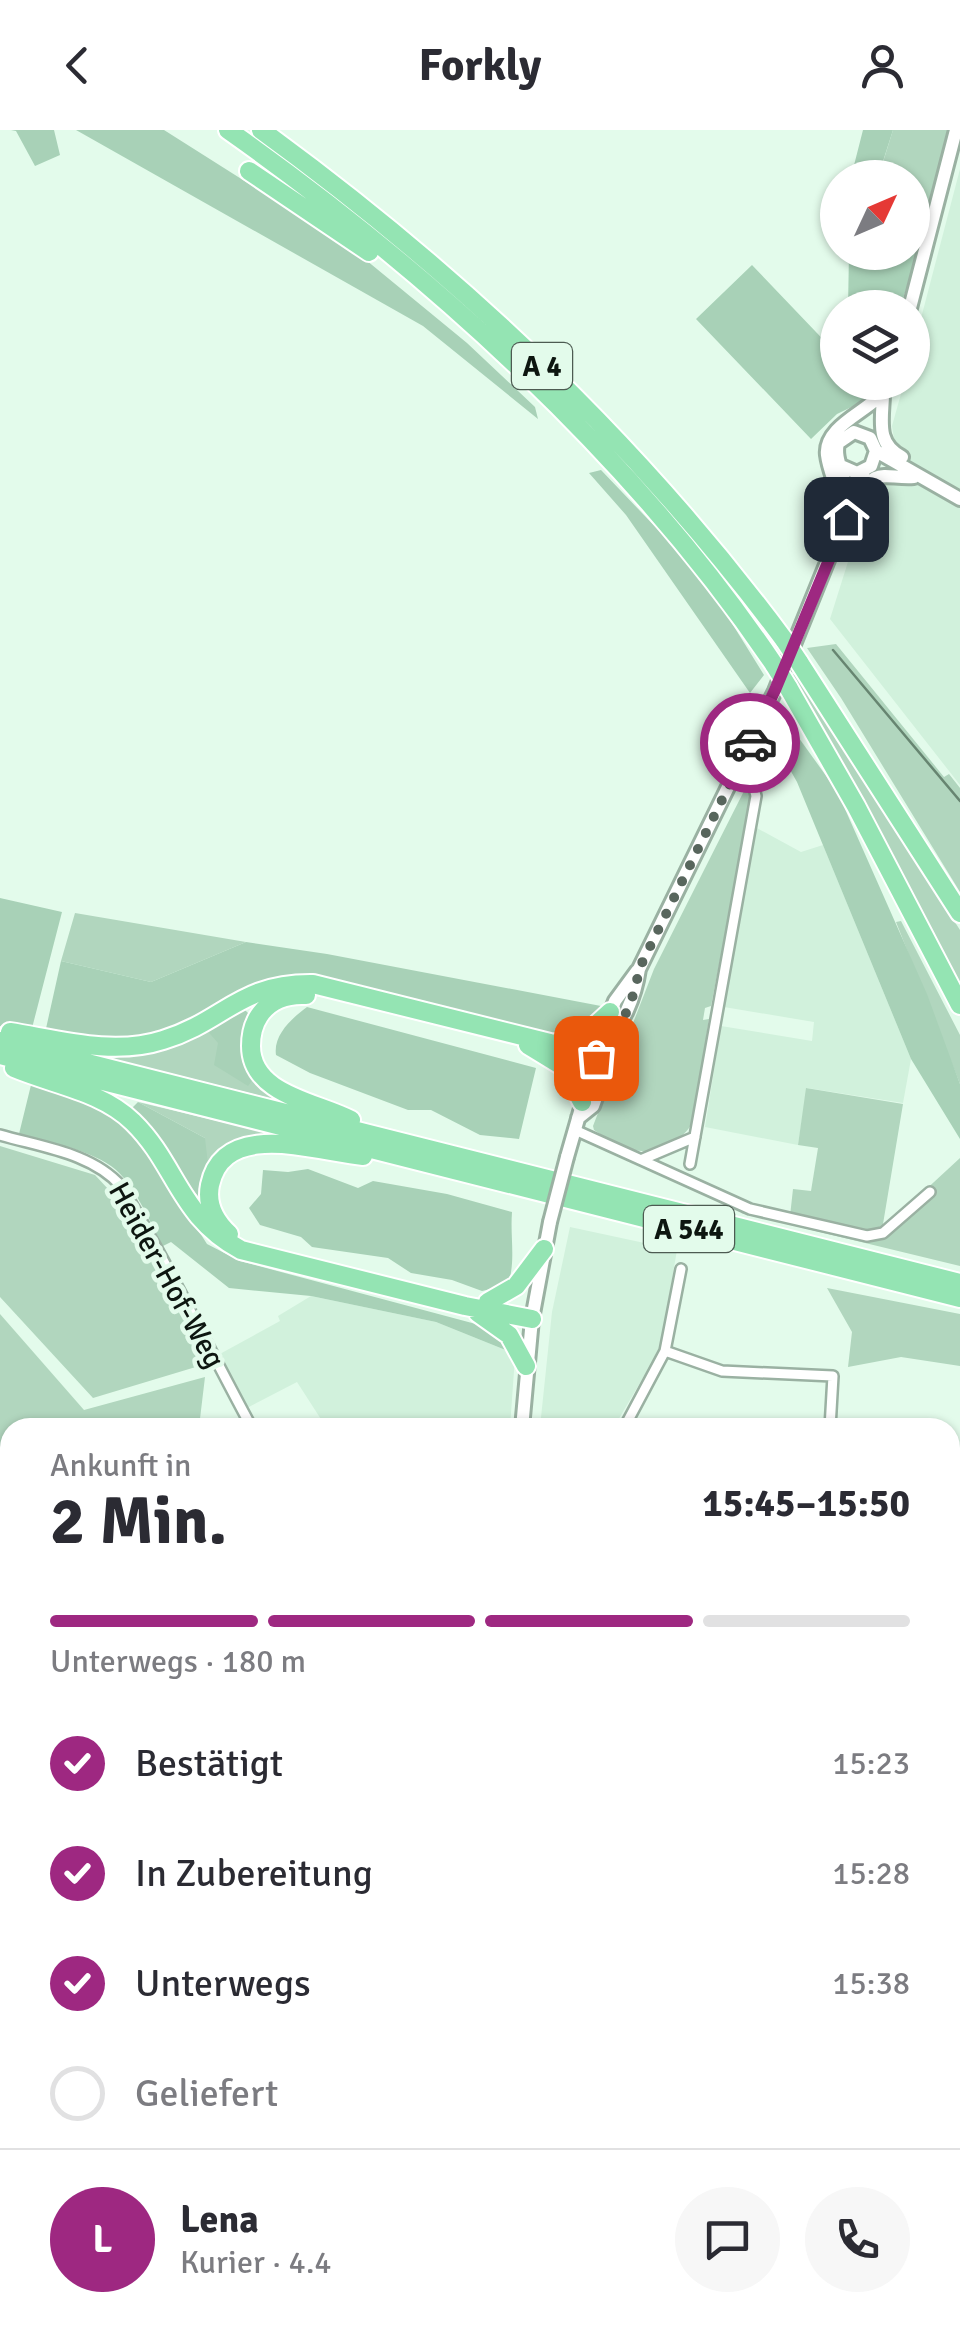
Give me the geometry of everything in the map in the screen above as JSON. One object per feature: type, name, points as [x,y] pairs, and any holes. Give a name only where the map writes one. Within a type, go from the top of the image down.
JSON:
[{"type":"highway","name":"A 4","points":[[228,130],[337,212],[466,322],[632,484],[728,600],[775,666],[856,806],[960,1005]]},
{"type":"highway","name":"A 4","points":[[262,130],[421,255],[546,370],[710,543],[785,641],[960,914]]},
{"type":"highway","points":[[249,171],[466,322]]},
{"type":"highway","points":[[0,1030],[82,1044],[144,1045],[182,1033],[254,991],[299,984],[326,986],[596,1058]]},
{"type":"highway","points":[[384,1137],[345,1116],[288,1094],[260,1073],[251,1043],[262,1011],[280,998],[314,995],[596,1058]]},
{"type":"highway","points":[[550,1043],[583,1037],[615,1018]]},
{"type":"highway","name":"A 544","points":[[0,1040],[960,1283]]},
{"type":"highway","points":[[528,1045],[564,1067],[578,1117]]},
{"type":"highway","points":[[0,1058],[88,1094],[126,1116],[150,1142],[202,1222],[241,1250],[465,1306],[533,1313]]},
{"type":"highway","name":"A 544","points":[[0,1058],[960,1298]]},
{"type":"highway","points":[[418,1160],[256,1144],[240,1148],[223,1161],[210,1182],[209,1203],[230,1236],[263,1251],[372,1272],[533,1313]]},
{"type":"highway","points":[[488,1302],[516,1286],[544,1250]]},
{"type":"highway","points":[[465,1306],[509,1335],[526,1366]]},
{"type":"main road","points":[[915,290],[956,130]]},
{"type":"main road","points":[[845,512],[827,457],[828,443],[836,430],[872,400]]},
{"type":"main road","points":[[523,1418],[526,1366],[544,1250],[596,1058],[626,982],[639,969],[775,690],[845,512],[868,469],[869,440],[880,400]]},
{"type":"main road","points":[[881,400],[884,440],[920,476]]},
{"type":"main road","points":[[845,512],[847,486],[836,454],[838,443],[846,434],[869,440],[960,499]]},
{"type":"main road","points":[[842,466],[851,472],[887,467],[920,476]]},
{"type":"main road","points":[[845,512],[875,477],[920,476]]},
{"type":"main road","points":[[578,1117],[593,1106],[618,1041],[615,1018]]},
{"type":"street","points":[[690,1164],[756,796],[752,780],[737,768]]},
{"type":"street","points":[[578,1117],[643,1159],[750,1209],[867,1236],[884,1233],[930,1192]]},
{"type":"street","name":"Heider-Hof-Weg","points":[[0,1135],[83,1159],[108,1172],[121,1186],[190,1305],[247,1418]]},
{"type":"street","points":[[643,1159],[695,1137]]},
{"type":"street","points":[[629,1418],[666,1351],[681,1269]]},
{"type":"street","points":[[666,1351],[722,1371],[833,1376],[831,1418]]},
{"type":"shaded area","points":[[11,130],[54,130],[60,155],[35,166],[16,131]]},
{"type":"shaded area","points":[[76,130],[164,130],[355,251],[467,343],[535,407],[538,419],[423,326]]},
{"type":"shaded area","points":[[863,130],[893,130],[883,160],[855,160]]},
{"type":"shaded area","points":[[893,130],[950,130],[930,209],[930,160],[884,160]]},
{"type":"shaded area","points":[[960,169],[960,785],[830,619],[869,495],[890,480],[903,450],[894,439],[892,426],[899,400],[930,400],[928,290]]},
{"type":"shaded area","points":[[752,265],[820,336],[820,400],[864,401],[837,414],[811,439],[696,319]]},
{"type":"shaded area","points":[[849,270],[913,270],[906,290],[848,290]]},
{"type":"shaded area","points":[[601,470],[663,535],[720,604],[764,675],[750,693],[626,515],[589,473]]},
{"type":"shaded area","points":[[836,644],[944,777],[949,774],[960,788],[960,892],[807,648]]},
{"type":"shaded area","points":[[794,673],[960,930],[960,989],[841,762],[792,678]]},
{"type":"shaded area","points":[[791,727],[837,791],[927,994],[960,1084],[960,1139],[911,1059],[797,782],[780,752]]},
{"type":"shaded area","points":[[745,789],[752,797],[711,1006],[705,1008],[703,1020],[709,1019],[693,1121],[681,1137],[660,1149],[631,1149],[603,1136],[593,1126],[654,969]]},
{"type":"shaded area","points":[[755,827],[801,852],[823,845],[911,1059],[903,1103],[807,1088],[798,1145],[705,1127],[721,1026],[812,1041],[814,1022],[724,1007]]},
{"type":"shaded area","points":[[0,898],[62,912],[31,1032],[0,1026]]},
{"type":"shaded area","points":[[75,913],[246,942],[151,982],[61,961]]},
{"type":"shaded area","points":[[901,921],[960,1035],[960,1084],[896,922]]},
{"type":"shaded area","points":[[246,942],[601,1006],[595,1022],[572,1037],[528,1036],[310,981],[266,980],[171,1032],[133,1042],[45,1033],[61,961],[151,982]]},
{"type":"shaded area","points":[[241,1006],[250,1015],[241,1047],[254,1078],[248,1086],[214,1065],[218,1043],[204,1027]]},
{"type":"shaded area","points":[[307,1007],[536,1068],[519,1139],[480,1135],[431,1110],[408,1110],[310,1073],[276,1055],[281,1034]]},
{"type":"shaded area","points":[[204,1027],[254,1078],[297,1105],[113,1059]]},
{"type":"shaded area","points":[[31,1085],[77,1094],[115,1114],[142,1142],[207,1244],[240,1261],[487,1327],[505,1340],[508,1351],[436,1322],[311,1296],[229,1288],[171,1242],[163,1246],[134,1192],[111,1166],[78,1150],[19,1134]]},
{"type":"shaded area","points":[[806,1088],[903,1104],[882,1230],[960,1158],[960,1266],[741,1213],[750,1207],[790,1216],[793,1189],[811,1191],[818,1148],[798,1145]]},
{"type":"shaded area","points":[[138,1102],[280,1136],[253,1140],[205,1181],[205,1138]]},
{"type":"shaded area","points":[[138,1102],[205,1138],[208,1164],[202,1201],[129,1111]]},
{"type":"shaded area","points":[[0,1146],[95,1175],[148,1240],[185,1307],[209,1363],[93,1398],[0,1297]]},
{"type":"shaded area","points":[[308,1169],[358,1188],[373,1181],[447,1194],[512,1212],[508,1285],[482,1291],[452,1280],[411,1273],[388,1258],[312,1247],[301,1237],[260,1225],[249,1208],[261,1194],[263,1170]]},
{"type":"shaded area","points":[[570,1227],[677,1250],[660,1349],[619,1418],[541,1418],[552,1312]]},
{"type":"shaded area","points":[[827,1288],[960,1314],[960,1366],[901,1357],[848,1367],[852,1332]]},
{"type":"shaded area","points":[[311,1296],[436,1322],[508,1351],[515,1357],[511,1418],[320,1418],[297,1382],[247,1408],[218,1355],[280,1321],[278,1316]]},
{"type":"shaded area","points":[[0,1314],[84,1410],[205,1377],[200,1418],[0,1418]]},
{"type":"waterway","points":[[833,650],[960,801]]},
{"type":"way so far","points":[[596,1058],[620,1024],[636,987],[639,969],[750,743]]},
{"type":"route","points":[[750,743],[846,519]]}]
